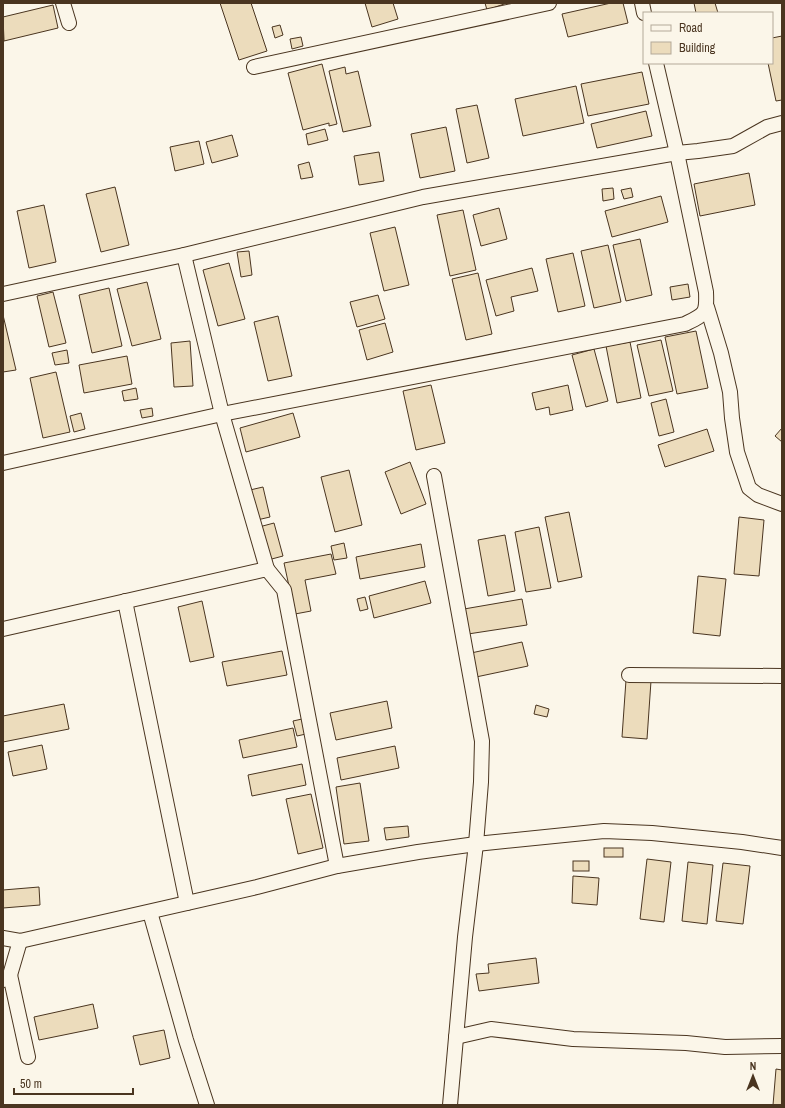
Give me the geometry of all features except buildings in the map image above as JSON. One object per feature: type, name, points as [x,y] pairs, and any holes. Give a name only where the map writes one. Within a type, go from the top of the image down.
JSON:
[{"type":"street","points":[[63,3],[69,23]]},
{"type":"street","points":[[254,67],[549,3]]},
{"type":"street","points":[[656,64],[677,153],[706,292],[707,307],[722,352],[730,392],[737,452],[749,488],[758,495],[782,504]]},
{"type":"street","points":[[3,294],[184,255],[423,197],[677,153],[733,146],[767,127],[782,123]]},
{"type":"street","points":[[184,255],[222,414],[268,569],[284,590],[337,866]]},
{"type":"street","points":[[3,462],[222,414],[685,324],[700,316],[707,307]]},
{"type":"street","points":[[434,476],[482,741],[481,782],[476,844],[465,937],[450,1105]]},
{"type":"street","points":[[3,629],[268,569]]},
{"type":"street","points":[[125,601],[187,903]]},
{"type":"street","points":[[629,675],[782,676]]},
{"type":"street","points":[[3,938],[20,941],[257,887],[337,866],[476,844],[604,831],[652,833],[742,842],[782,848]]},
{"type":"street","points":[[150,912],[186,1040],[208,1105]]},
{"type":"street","points":[[20,941],[6,977],[28,1057]]},
{"type":"street","points":[[456,1038],[491,1029],[573,1038],[686,1043],[725,1048],[782,1046]]}]
